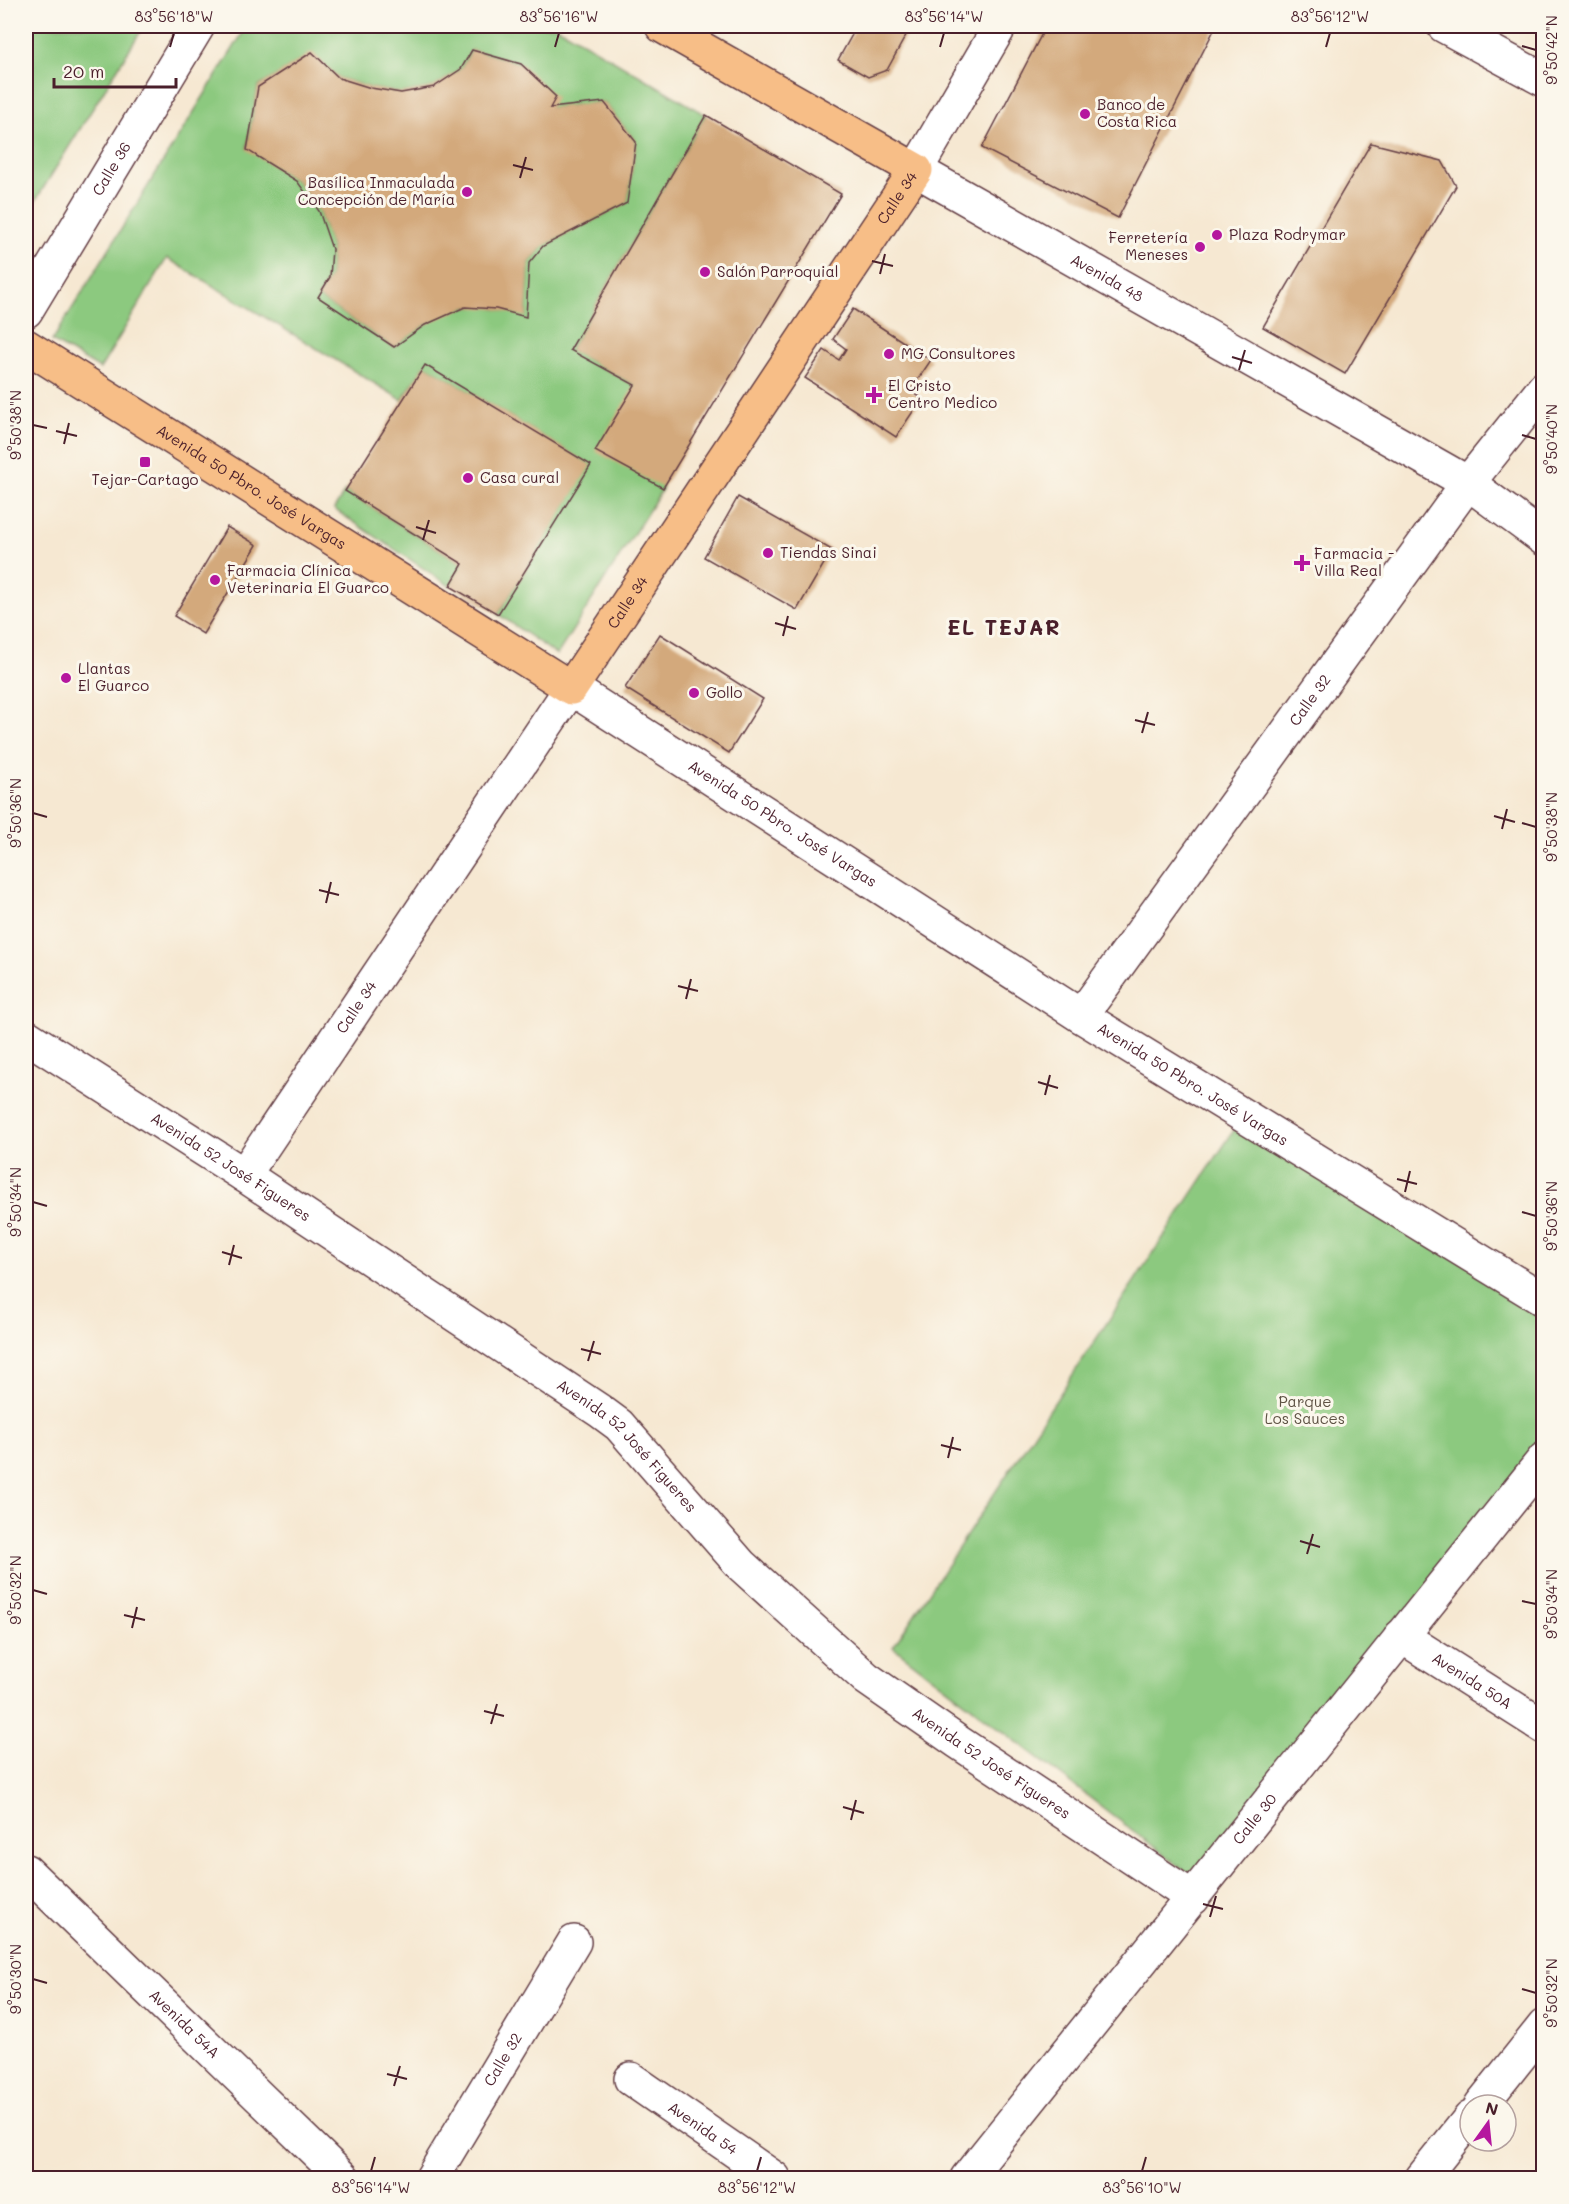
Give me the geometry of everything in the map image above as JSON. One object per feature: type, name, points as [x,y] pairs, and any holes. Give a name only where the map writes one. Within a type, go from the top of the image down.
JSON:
[{"type":"main road","name":"Avenida 48","points":[[662,26],[916,170]]},
{"type":"main road","name":"Calle 34","points":[[571,687],[916,170]]},
{"type":"main road","name":"Avenida 50 Pbro. José Vargas","points":[[26,346],[571,687]]},
{"type":"street","name":"Calle 36","points":[[26,311],[198,26]]},
{"type":"street","name":"Calle 34","points":[[916,170],[1000,26]]},
{"type":"street","points":[[1444,26],[1544,80]]},
{"type":"street","name":"Avenida 48","points":[[916,170],[1468,483],[1544,539]]},
{"type":"street","name":"Calle 32","points":[[1081,1016],[1468,483],[1544,388]]},
{"type":"street","name":"Calle 34","points":[[244,1175],[571,687]]},
{"type":"street","name":"Avenida 50 Pbro. José Vargas","points":[[571,687],[1081,1016],[1544,1300]]},
{"type":"street","name":"Avenida 52 José Figueres","points":[[26,1036],[244,1175],[619,1425],[741,1565],[866,1678],[1193,1898]]},
{"type":"street","name":"Calle 30","points":[[967,2178],[1544,1459]]},
{"type":"street","name":"Avenida 50A","points":[[1401,1636],[1544,1728]]},
{"type":"street","name":"Avenida 54A","points":[[26,1871],[343,2178]]},
{"type":"street","name":"Calle 32","points":[[432,2178],[574,1942]]},
{"type":"street","points":[[1490,2093],[1544,2026]]},
{"type":"street","name":"Avenida 54","points":[[631,2079],[774,2178]]},
{"type":"street","points":[[1422,2178],[1458,2133]]},
{"type":"green space","points":[[26,26],[144,26],[26,216]]},
{"type":"green space","points":[[247,26],[556,26],[706,115],[570,350],[635,385],[663,488],[557,655],[498,614],[590,465],[425,365],[402,400],[167,258],[100,369],[52,341]],"holes":[[[472,50],[521,64],[550,108],[604,102],[636,142],[627,203],[543,246],[529,263],[526,316],[480,307],[455,310],[428,323],[394,347],[318,297],[330,277],[332,249],[319,211],[297,181],[247,149],[258,87],[312,53],[339,78],[371,88],[401,93],[434,87],[461,69]]]},
{"type":"green space","points":[[345,491],[463,564],[450,586],[334,509]]},
{"type":"green space","name":"Parque Los Sauces","points":[[1244,1115],[1543,1300],[1543,1457],[1196,1879],[893,1647]]},
{"type":"building","points":[[857,26],[911,26],[887,70],[868,77],[838,60]]},
{"type":"building","name":"Banco de Costa Rica","points":[[1046,26],[1216,26],[1118,218],[982,148]]},
{"type":"building","name":"Basílica Inmaculada Concepción de María","points":[[472,50],[521,64],[556,97],[550,108],[604,102],[636,142],[627,203],[543,246],[529,263],[526,317],[496,309],[465,307],[425,325],[394,347],[318,297],[330,277],[332,249],[319,211],[297,181],[247,150],[258,87],[312,52],[339,78],[371,88],[401,93],[434,87],[461,69]]},
{"type":"building","name":"Salón Parroquial","points":[[706,115],[841,194],[663,488],[595,451],[635,385],[570,350]]},
{"type":"building","points":[[1371,143],[1442,161],[1456,186],[1345,374],[1263,327]]},
{"type":"building","points":[[853,309],[931,360],[910,391],[922,398],[896,437],[805,378],[824,350],[839,360],[846,349],[833,339]]},
{"type":"building","name":"Casa cural","points":[[425,365],[591,465],[498,614],[450,586],[463,564],[345,491]]},
{"type":"building","name":"Tiendas Sinai","points":[[738,497],[832,550],[797,610],[704,557]]},
{"type":"building","name":"Farmacia Clínica Veterinaria El Guarco","points":[[227,527],[257,545],[203,634],[174,616]]},
{"type":"building","name":"Gollo","points":[[660,634],[763,699],[729,753],[625,688]]},
{"type":"place","name":"Banco de Costa Rica","points":[[1085,114]]},
{"type":"place","name":"Basílica Inmaculada Concepción de María","points":[[467,192]]},
{"type":"place","name":"Plaza Rodrymar","points":[[1217,235]]},
{"type":"place","name":"Ferretería Meneses","points":[[1200,247]]},
{"type":"place","name":"Salón Parroquial","points":[[705,272]]},
{"type":"place","name":"MG Consultores","points":[[889,354]]},
{"type":"place","name":"El Cristo Centro Medico","points":[[874,395]]},
{"type":"place","name":"Tejar-Cartago","points":[[145,462]]},
{"type":"place","name":"Casa cural","points":[[468,478]]},
{"type":"place","name":"Tiendas Sinai","points":[[768,553]]},
{"type":"place","name":"Farmacia - Villa Real","points":[[1302,563]]},
{"type":"place","name":"Farmacia Clínica Veterinaria El Guarco","points":[[215,580]]},
{"type":"place","name":"Llantas El Guarco","points":[[66,678]]},
{"type":"place","name":"Gollo","points":[[694,693]]},
{"type":"district","name":"EL TEJAR","points":[[1004,628]]}]
